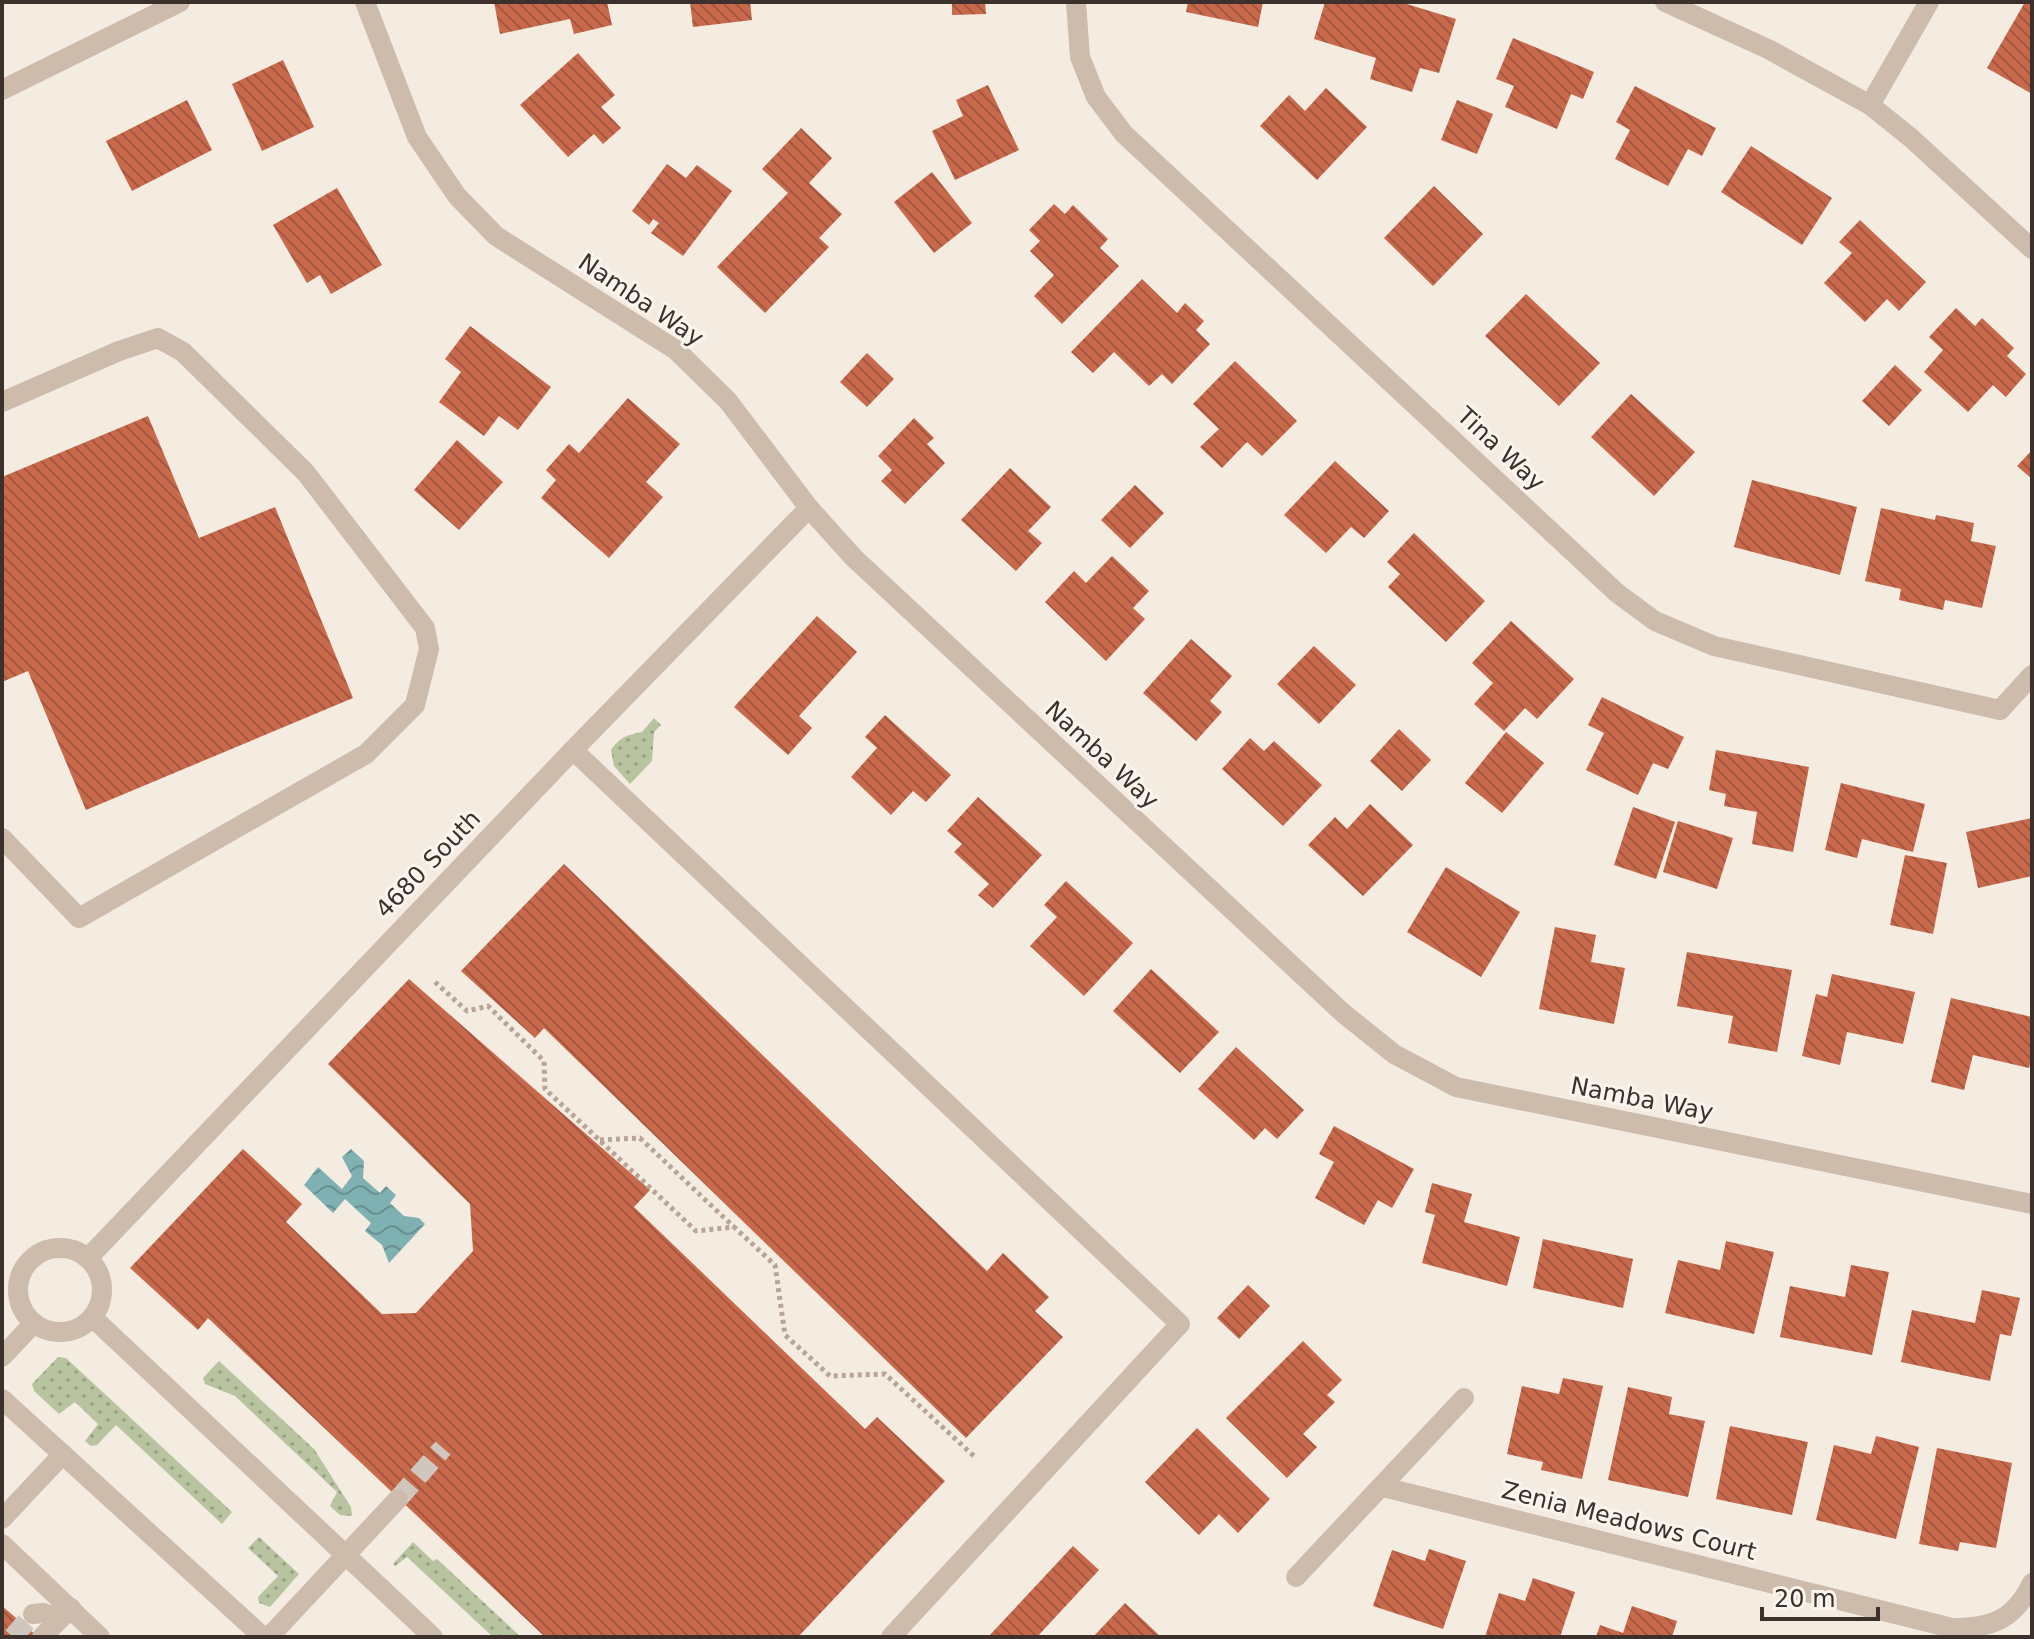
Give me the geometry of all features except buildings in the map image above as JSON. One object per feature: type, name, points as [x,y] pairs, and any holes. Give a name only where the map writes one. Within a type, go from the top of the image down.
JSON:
[{"type":"street","points":[[2,90],[180,2]]},
{"type":"street","name":"Namba Way","points":[[365,2],[417,137],[457,196],[496,236],[676,350],[728,401],[809,508],[854,558],[1130,818],[1343,1013],[1394,1054],[1456,1087],[2032,1204]]},
{"type":"street","name":"Tina Way","points":[[1076,2],[1080,57],[1096,97],[1124,134],[1617,593],[1655,621],[1714,646],[2000,710],[2032,675]]},
{"type":"street","points":[[1665,2],[1768,49],[1870,105],[1911,138],[2032,249]]},
{"type":"street","points":[[1870,105],[1929,2]]},
{"type":"street","points":[[2,402],[119,351],[158,338],[183,352],[306,473],[425,628],[429,649],[415,705],[366,754],[79,918],[2,838]]},
{"type":"street","name":"4680 South","points":[[88,1258],[573,750],[809,508]]},
{"type":"street","points":[[573,750],[1180,1324],[891,1637]]},
{"type":"street","points":[[61,1248],[88,1258],[96,1269],[102,1293],[92,1317],[83,1326],[71,1331],[57,1332],[34,1323],[23,1310],[19,1296],[19,1282],[24,1268],[34,1257],[47,1250],[61,1248]]},
{"type":"street","points":[[92,1317],[433,1637]]},
{"type":"street","points":[[2,1357],[34,1323]]},
{"type":"street","points":[[1296,1577],[1464,1398]]},
{"type":"street","points":[[2,1399],[263,1637]]},
{"type":"street","points":[[2,1519],[63,1454]]},
{"type":"street","name":"Zenia Meadows Court","points":[[1383,1487],[1952,1628],[1976,1628],[1997,1622],[2021,1605],[2032,1583]]},
{"type":"street","points":[[269,1637],[398,1499]]},
{"type":"street","points":[[2,1544],[65,1613],[100,1637]]},
{"type":"street","points":[[33,1614],[65,1613]]},
{"type":"street","points":[[42,1637],[65,1613]]},
{"type":"path","points":[[435,982],[467,1011],[488,1006],[544,1061],[545,1089],[696,1231],[734,1227]]},
{"type":"path","points":[[600,1140],[640,1138],[775,1265],[785,1335],[830,1376],[885,1374],[976,1458]]},
{"type":"green space","points":[[654,718],[661,725],[654,732],[652,761],[630,784],[614,766],[611,750],[624,737],[642,732]]},
{"type":"green space","points":[[58,1357],[66,1358],[232,1512],[222,1524],[116,1425],[97,1445],[91,1446],[85,1441],[98,1424],[75,1402],[59,1414],[34,1391],[32,1384]]},
{"type":"green space","points":[[219,1361],[314,1449],[351,1507],[352,1516],[340,1515],[330,1506],[337,1492],[235,1396],[205,1384],[203,1378]]},
{"type":"green space","points":[[259,1537],[299,1574],[270,1607],[259,1603],[258,1597],[278,1576],[248,1548]]},
{"type":"green space","points":[[413,1542],[433,1561],[437,1559],[521,1637],[493,1637],[407,1557],[395,1566],[393,1564]]},
{"type":"water","points":[[351,1149],[364,1161],[363,1178],[380,1193],[386,1186],[396,1195],[390,1203],[404,1216],[419,1218],[425,1224],[389,1263],[382,1245],[365,1231],[371,1223],[345,1199],[333,1213],[304,1185],[318,1167],[342,1189],[352,1176],[342,1157]]},
{"type":"tunnel","points":[[398,1499],[443,1448]]},
{"type":"tunnel","points":[[13,1637],[33,1614]]}]
